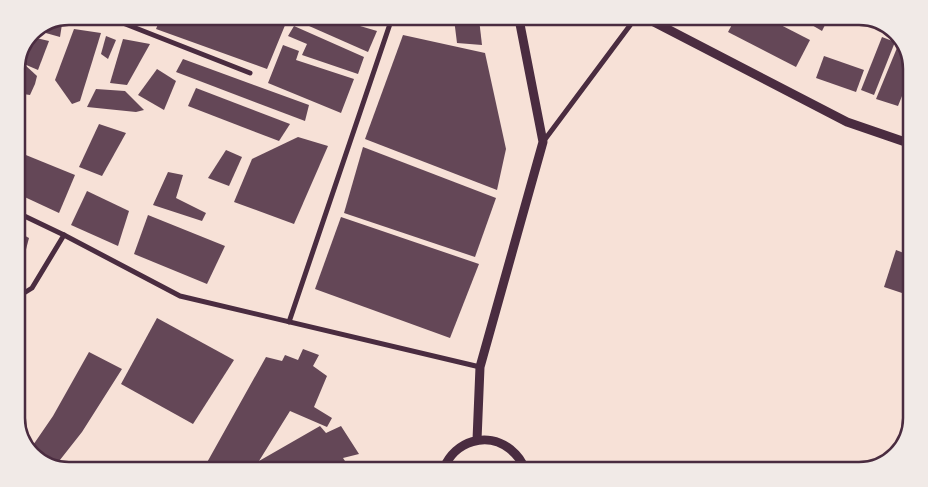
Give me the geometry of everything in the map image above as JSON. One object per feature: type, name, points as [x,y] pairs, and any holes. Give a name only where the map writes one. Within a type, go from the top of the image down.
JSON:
[{"type":"street","points":[[128,25],[250,73]]},
{"type":"street","points":[[289,322],[390,25]]},
{"type":"street","points":[[520,25],[543,142]]},
{"type":"street","points":[[477,440],[480,367],[543,142],[630,25]]},
{"type":"street","points":[[660,25],[847,122],[903,142]]},
{"type":"street","points":[[25,216],[180,296],[480,367]]},
{"type":"street","points":[[25,292],[32,288],[64,235]]},
{"type":"street","points":[[447,462],[452,454],[464,445],[477,440],[491,440],[504,445],[521,462]]},
{"type":"building","points":[[158,25],[285,25],[267,69],[156,29]]},
{"type":"building","points":[[307,25],[357,25],[377,31],[368,52]]},
{"type":"building","points":[[455,25],[480,25],[482,45],[457,43]]},
{"type":"building","points":[[732,25],[781,25],[810,40],[796,67],[728,32]]},
{"type":"building","points":[[812,25],[825,25],[822,31]]},
{"type":"building","points":[[62,26],[60,37],[45,33]]},
{"type":"building","points":[[294,26],[364,57],[358,74],[302,55],[307,44],[288,36]]},
{"type":"building","points":[[74,29],[101,33],[80,101],[72,104],[55,80]]},
{"type":"building","points":[[403,35],[485,53],[506,149],[497,190],[365,139]]},
{"type":"building","points":[[106,36],[116,40],[108,59],[101,54]]},
{"type":"building","points":[[882,37],[893,41],[895,43],[874,95],[861,90]]},
{"type":"building","points":[[38,38],[49,41],[38,70],[25,64],[26,57]]},
{"type":"building","points":[[123,39],[150,44],[127,85],[110,83]]},
{"type":"building","points":[[283,45],[299,51],[296,60],[354,79],[341,113],[268,83]]},
{"type":"building","points":[[897,47],[903,66],[903,94],[898,106],[876,99]]},
{"type":"building","points":[[824,56],[864,70],[856,92],[816,78]]},
{"type":"building","points":[[183,59],[309,105],[305,121],[176,72]]},
{"type":"building","points":[[25,65],[37,76],[30,95],[25,94]]},
{"type":"building","points":[[157,69],[176,81],[164,110],[138,95]]},
{"type":"building","points":[[196,88],[290,124],[279,141],[188,106]]},
{"type":"building","points":[[96,89],[125,91],[144,110],[136,112],[87,107]]},
{"type":"building","points":[[99,124],[126,133],[102,176],[79,167]]},
{"type":"building","points":[[298,137],[328,146],[294,224],[234,202],[252,159]]},
{"type":"building","points":[[363,147],[496,198],[475,257],[344,213]]},
{"type":"building","points":[[226,150],[242,157],[229,186],[208,178]]},
{"type":"building","points":[[25,155],[75,175],[59,213],[25,197]]},
{"type":"building","points":[[168,172],[183,175],[176,198],[206,213],[202,221],[153,205]]},
{"type":"building","points":[[87,191],[129,211],[118,246],[71,225]]},
{"type":"building","points":[[148,215],[225,246],[207,284],[134,254]]},
{"type":"building","points":[[341,217],[479,264],[450,338],[315,289]]},
{"type":"building","points":[[25,236],[29,238],[25,253]]},
{"type":"building","points":[[896,250],[903,253],[903,293],[884,287]]},
{"type":"building","points":[[157,318],[234,360],[193,424],[121,384]]},
{"type":"building","points":[[303,349],[319,355],[313,366],[327,376],[314,407],[332,418],[327,427],[290,411],[259,461],[320,426],[326,433],[341,426],[359,454],[343,458],[346,462],[207,462],[266,357],[282,361],[285,355],[298,360]]},
{"type":"building","points":[[89,352],[122,369],[82,432],[59,461],[49,457],[33,444],[53,416]]}]
